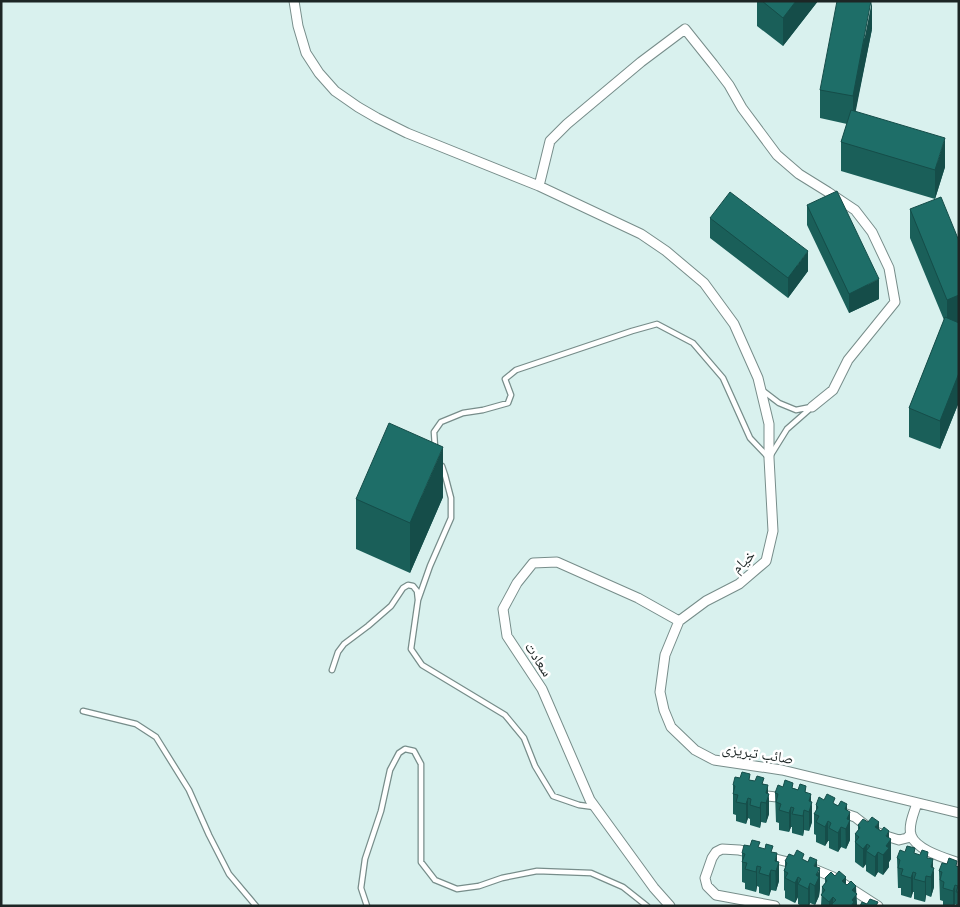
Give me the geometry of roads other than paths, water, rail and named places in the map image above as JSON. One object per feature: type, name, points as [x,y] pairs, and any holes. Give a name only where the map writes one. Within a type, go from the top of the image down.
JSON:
[{"type":"street","name":"خیام","points":[[294,1],[298,26],[306,53],[319,73],[336,91],[358,107],[407,133],[539,186],[641,234],[666,251],[704,283],[734,324],[758,378],[769,424],[773,531],[766,561],[739,584],[706,600],[679,622]]},
{"type":"street","points":[[539,186],[550,141],[567,124],[640,62],[685,29],[713,64],[742,108],[777,155],[799,174],[855,210],[872,232],[889,268],[895,302],[848,360],[833,390],[812,407]]},
{"type":"street","name":"سعادت","points":[[670,906],[654,888],[590,800],[542,689],[507,636],[503,609],[518,583],[533,563],[557,562],[638,598],[679,622]]},
{"type":"street","name":"صائب تبریزی","points":[[679,622],[665,655],[660,692],[664,710],[671,727],[695,750],[714,760],[782,770],[959,813]]},
{"type":"street","points":[[748,794],[793,798]]},
{"type":"street","points":[[917,804],[911,822],[911,834],[917,844],[931,852],[959,863]]},
{"type":"street","points":[[828,808],[855,817],[873,831],[886,836],[899,840],[907,838],[911,834]]},
{"type":"street","points":[[775,906],[716,895],[707,886],[705,878],[716,852],[722,849],[739,850],[806,866],[833,878],[878,906]]},
{"type":"lane","points":[[435,450],[434,432],[441,422],[463,413],[483,410],[508,402],[511,395],[505,379],[516,370],[657,324],[693,343],[723,378],[750,438],[769,458],[787,430],[812,407]]},
{"type":"lane","points":[[761,390],[779,403],[796,410],[812,407]]},
{"type":"lane","points":[[438,458],[451,498],[451,518],[430,566],[418,600],[411,649],[422,665],[505,715],[524,738],[535,766],[553,796],[579,805],[595,807]]},
{"type":"lane","points":[[332,670],[338,652],[344,644],[391,606],[403,588],[408,585],[413,586],[417,591],[418,600]]},
{"type":"lane","points":[[83,711],[136,724],[156,737],[189,790],[229,874],[256,906]]},
{"type":"lane","points":[[367,906],[362,888],[365,858],[381,811],[390,770],[399,753],[405,749],[414,751],[421,764],[421,862],[435,880],[457,889],[479,886],[502,878],[537,870],[591,872],[623,887],[647,906]]}]
